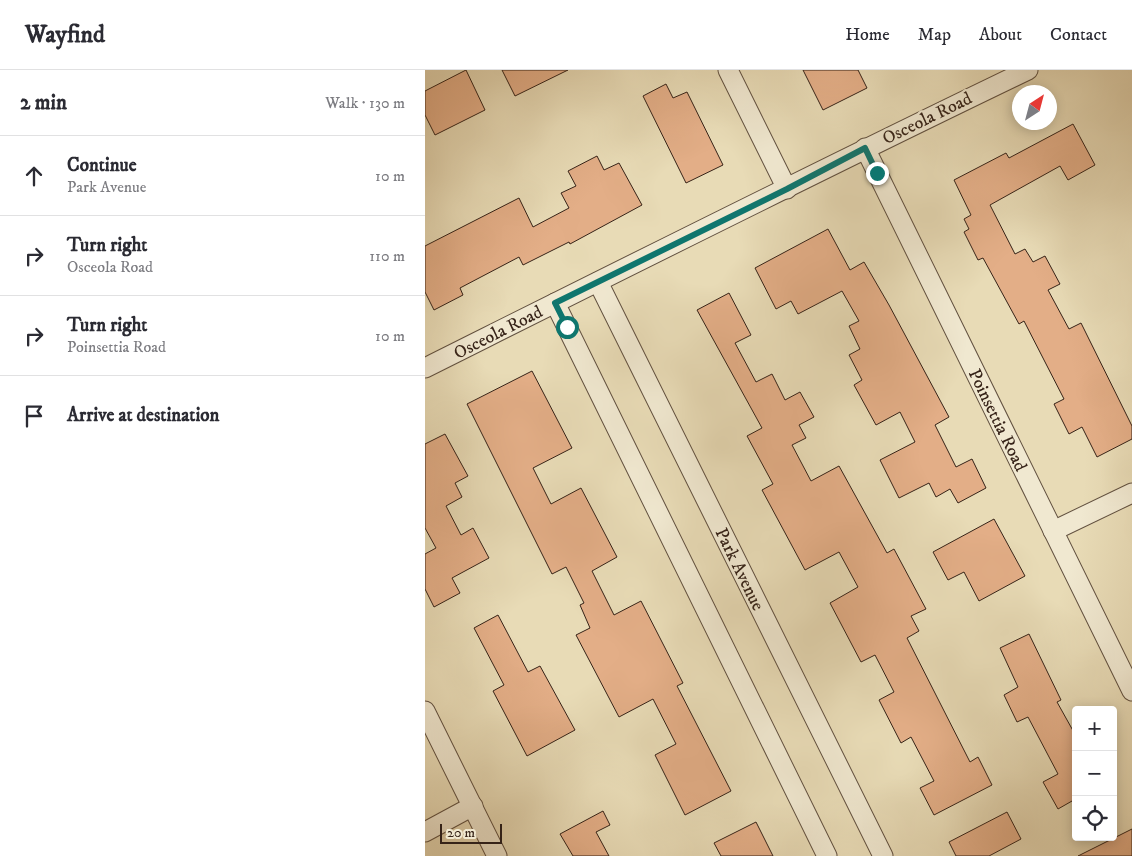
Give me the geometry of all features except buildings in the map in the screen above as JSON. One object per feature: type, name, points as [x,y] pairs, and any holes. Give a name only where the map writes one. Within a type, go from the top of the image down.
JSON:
[{"type":"street","points":[[728,70],[787,189]]},
{"type":"street","name":"Osceola Road","points":[[425,368],[787,189],[865,148],[1027,70]]},
{"type":"street","name":"Poinsettia Road","points":[[865,148],[1132,691]]},
{"type":"street","name":"Park Avenue","points":[[598,282],[883,856]]},
{"type":"street","points":[[555,303],[827,856]]},
{"type":"street","points":[[1053,531],[1132,493]]},
{"type":"street","points":[[425,711],[497,856]]},
{"type":"street","points":[[425,832],[473,806]]},
{"type":"route","points":[[567,327],[555,303],[787,189],[865,148],[877,173]]}]
